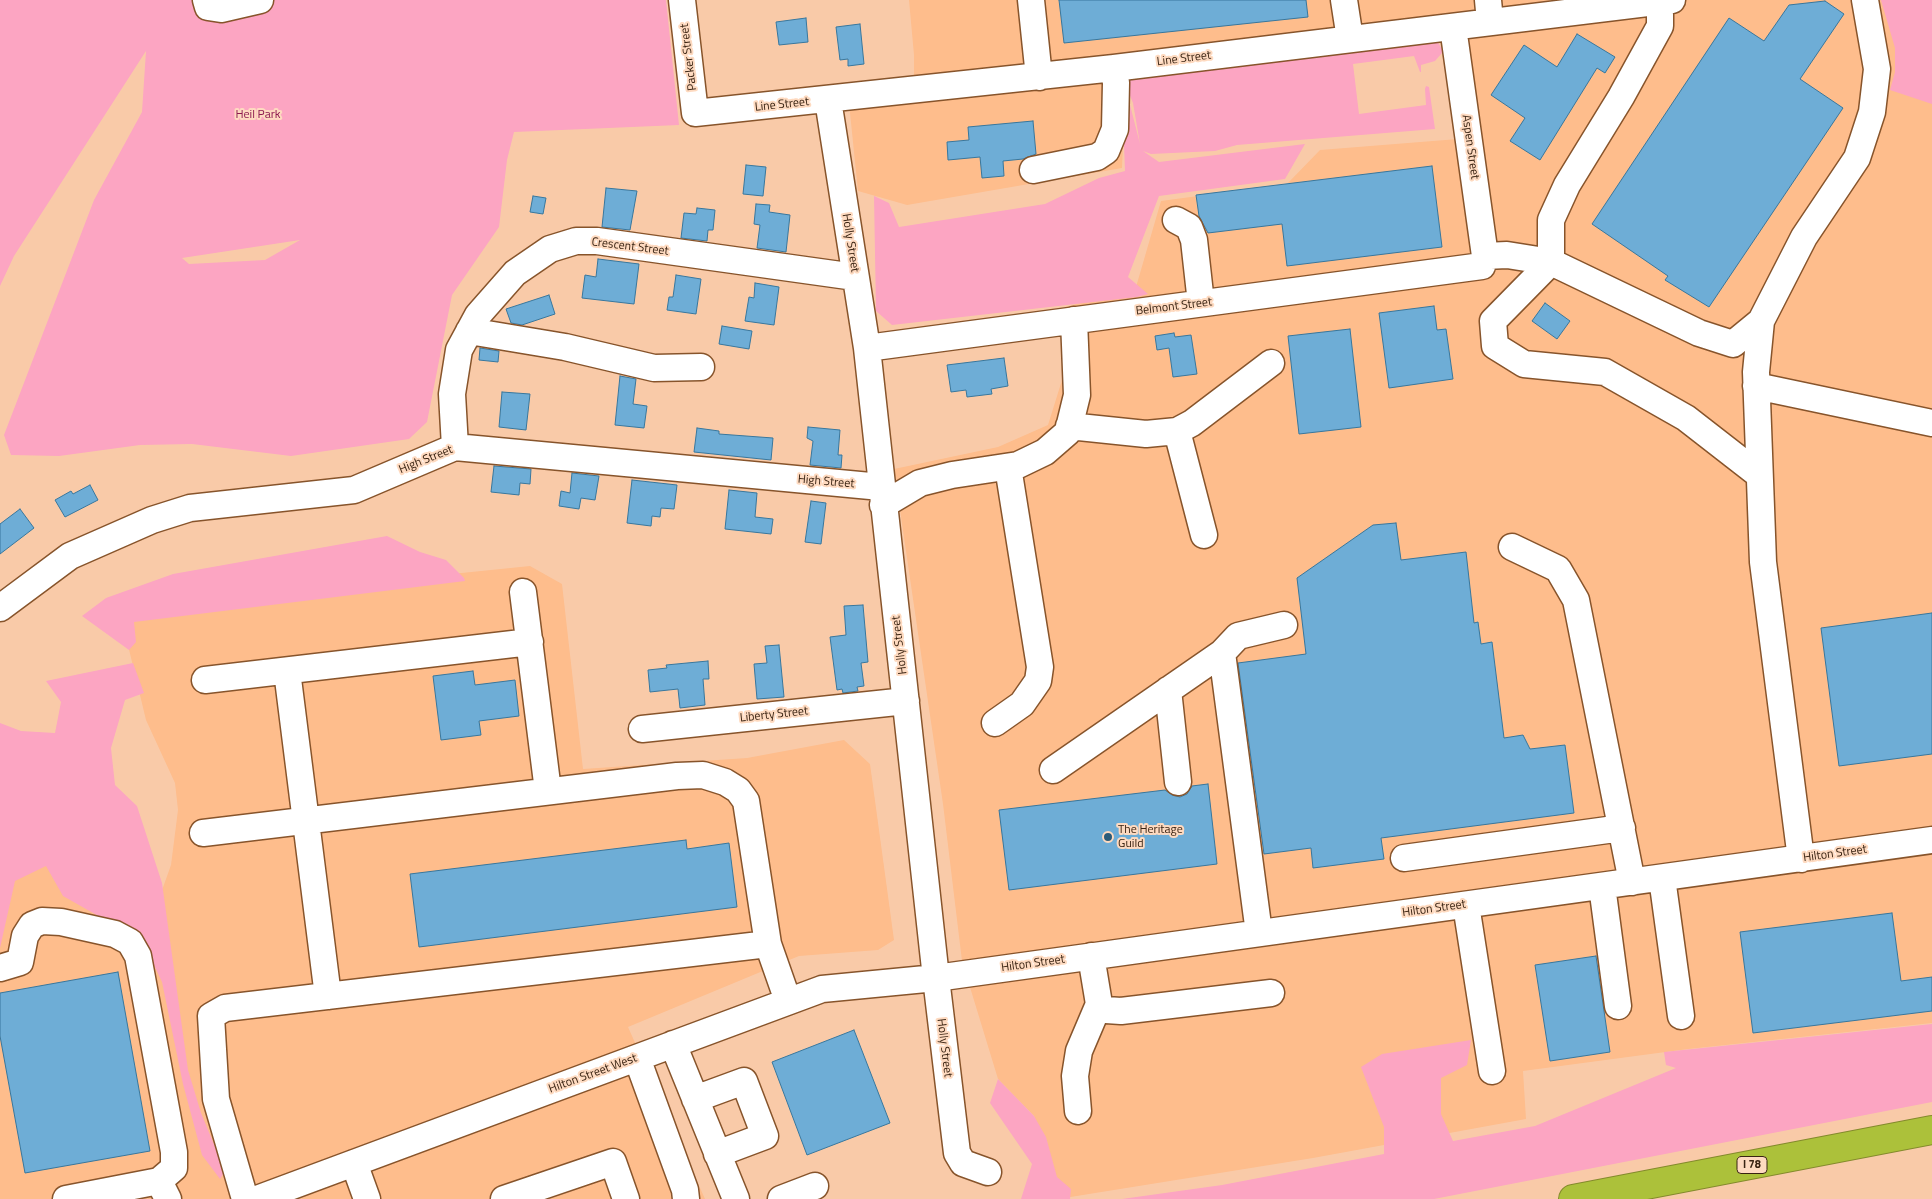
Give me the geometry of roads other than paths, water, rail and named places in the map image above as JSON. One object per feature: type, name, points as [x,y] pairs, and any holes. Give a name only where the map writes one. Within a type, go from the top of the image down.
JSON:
[{"type":"highway","name":"I 78","points":[[1572,1199],[1932,1130]]},
{"type":"street","points":[[206,0],[208,7],[221,9],[260,0]]},
{"type":"street","name":"Packer Street","points":[[682,0],[695,114]]},
{"type":"street","points":[[1031,0],[1039,76]]},
{"type":"street","points":[[1344,0],[1350,39]]},
{"type":"street","points":[[1801,858],[1763,562],[1756,386],[1761,322],[1804,237],[1857,158],[1872,112],[1877,69],[1865,0]]},
{"type":"street","points":[[1664,1],[1660,26],[1621,97],[1567,185],[1551,220],[1551,262],[1493,321],[1495,346],[1524,364],[1605,372],[1686,418],[1758,474]]},
{"type":"street","name":"Line Street","points":[[695,114],[1114,68],[1453,27],[1489,11],[1664,1]]},
{"type":"street","name":"Aspen Street","points":[[1453,27],[1483,261]]},
{"type":"street","points":[[1033,170],[1097,157],[1106,151],[1115,129],[1116,83],[1114,68]]},
{"type":"street","name":"Holly Street","points":[[828,100],[867,348],[936,978],[958,1153],[963,1163],[988,1172]]},
{"type":"street","points":[[1176,220],[1190,227],[1194,240],[1201,304]]},
{"type":"street","name":"Crescent Street","points":[[455,446],[452,394],[459,350],[478,315],[515,273],[550,249],[576,241],[597,241],[855,277]]},
{"type":"street","name":"Belmont Street","points":[[867,348],[1201,304],[1483,261],[1507,255],[1551,262],[1699,334],[1732,344],[1761,322]]},
{"type":"street","points":[[882,496],[920,482],[952,474],[1018,465],[1045,452],[1068,432],[1077,395],[1074,320]]},
{"type":"street","points":[[469,331],[565,347],[654,368],[701,367]]},
{"type":"street","points":[[1069,426],[1146,434],[1177,431],[1192,423],[1271,363]]},
{"type":"street","points":[[1756,386],[1932,423]]},
{"type":"street","points":[[1177,431],[1204,535]]},
{"type":"street","name":"High Street","points":[[0,608],[70,556],[152,520],[190,508],[354,490],[455,446],[882,496]]},
{"type":"street","points":[[995,723],[1022,704],[1038,681],[1040,667],[1008,467]]},
{"type":"street","points":[[1512,547],[1558,569],[1576,600],[1632,882]]},
{"type":"street","points":[[523,592],[548,791]]},
{"type":"street","points":[[1053,770],[1222,653],[1238,636],[1284,625]]},
{"type":"street","points":[[205,680],[530,642]]},
{"type":"street","points":[[1222,653],[1259,933]]},
{"type":"street","points":[[287,670],[328,996]]},
{"type":"street","points":[[1168,690],[1178,782]]},
{"type":"street","name":"Liberty Street","points":[[642,729],[906,701]]},
{"type":"street","points":[[203,833],[677,776],[703,775],[725,782],[738,790],[746,801],[768,944],[788,1001]]},
{"type":"street","points":[[1404,858],[1622,828]]},
{"type":"street","name":"Hilton Street","points":[[936,978],[1932,840]]},
{"type":"street","points":[[1662,878],[1681,1016]]},
{"type":"street","points":[[1602,886],[1618,1006]]},
{"type":"street","points":[[1466,905],[1492,1070]]},
{"type":"street","points":[[0,968],[20,962],[26,936],[32,925],[42,921],[61,922],[116,934],[130,942],[138,956],[174,1152],[174,1168],[164,1190],[66,1199]]},
{"type":"street","points":[[245,1199],[216,1099],[211,1016],[225,1008],[768,944]]},
{"type":"street","points":[[1078,1112],[1075,1076],[1079,1050],[1099,1004],[1091,956]]},
{"type":"street","name":"Hilton Street West","points":[[257,1199],[288,1194],[354,1163],[822,989],[936,978]]},
{"type":"street","points":[[1099,1004],[1106,1010],[1122,1011],[1271,993]]},
{"type":"street","points":[[673,1044],[736,1199]]},
{"type":"street","points":[[636,1058],[685,1190],[686,1199]]},
{"type":"street","points":[[695,1099],[744,1080],[765,1136],[717,1154]]},
{"type":"street","points":[[504,1199],[613,1162],[626,1199]]},
{"type":"street","points":[[354,1163],[367,1199]]},
{"type":"street","points":[[780,1199],[815,1186]]},
{"type":"place","name":"The Heritage Guild","points":[[1108,837]]},
{"type":"park label","name":"Heil Park","points":[[258,115]]}]
